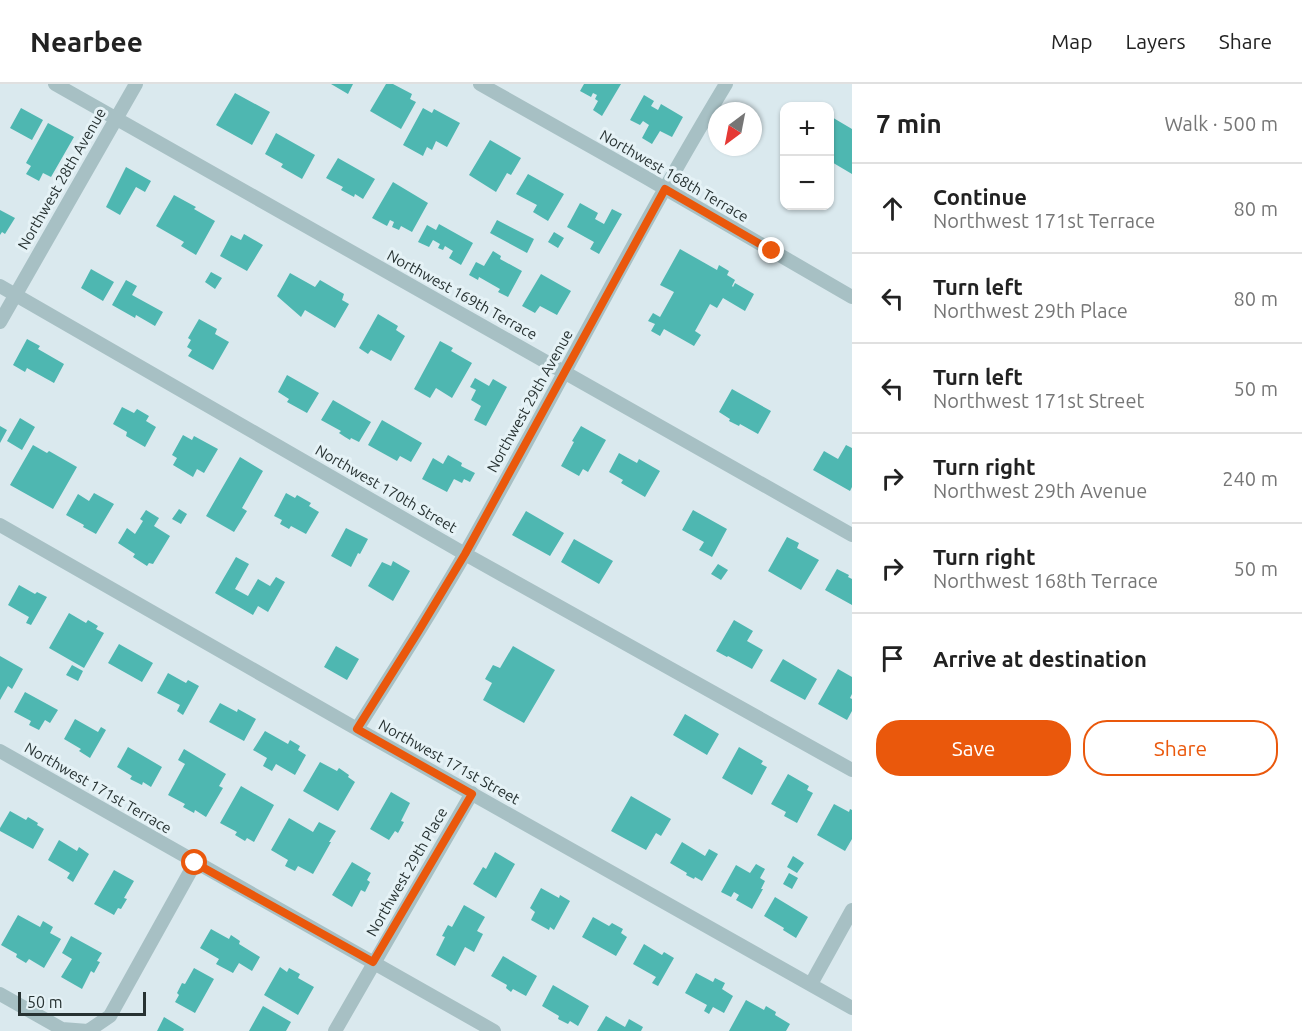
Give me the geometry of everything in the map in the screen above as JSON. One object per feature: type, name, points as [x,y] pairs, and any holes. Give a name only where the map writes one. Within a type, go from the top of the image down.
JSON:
[{"type":"street","name":"Northwest 169th Terrace","points":[[56,84],[852,535]]},
{"type":"street","name":"Northwest 28th Avenue","points":[[0,322],[136,84]]},
{"type":"street","name":"Northwest 168th Terrace","points":[[480,84],[852,297]]},
{"type":"street","name":"Northwest 29th Avenue","points":[[357,729],[465,554],[665,189],[726,84]]},
{"type":"street","name":"Northwest 170th Street","points":[[0,286],[465,554],[852,770]]},
{"type":"street","name":"Northwest 171st Street","points":[[0,525],[852,1008]]},
{"type":"street","name":"Northwest 171st Terrace","points":[[0,751],[494,1031]]},
{"type":"street","name":"Northwest 29th Place","points":[[335,1031],[472,794]]},
{"type":"street","points":[[0,994],[62,1029],[88,1031],[110,1016],[195,863]]},
{"type":"street","points":[[811,984],[852,910]]},
{"type":"building","points":[[331,84],[353,84],[348,94]]},
{"type":"building","points":[[386,84],[393,84],[412,94],[410,99],[416,102],[401,129],[370,111]]},
{"type":"building","points":[[584,84],[621,84],[602,116],[593,110],[598,101],[595,99],[597,95],[593,93],[591,97],[580,91]]},
{"type":"building","points":[[235,93],[270,112],[252,145],[216,125]]},
{"type":"building","points":[[644,95],[654,101],[651,106],[658,110],[661,104],[683,117],[672,137],[660,131],[652,144],[642,138],[649,125],[643,121],[640,125],[630,120]]},
{"type":"building","points":[[21,108],[43,120],[32,140],[10,128]]},
{"type":"building","points":[[423,108],[432,113],[434,109],[460,123],[447,147],[436,141],[432,150],[427,147],[423,156],[403,145]]},
{"type":"building","points":[[834,118],[852,129],[852,174],[834,163]]},
{"type":"building","points":[[48,123],[74,137],[51,177],[43,173],[39,181],[26,174],[31,166],[26,163]]},
{"type":"building","points":[[276,133],[315,155],[302,179],[281,167],[283,164],[265,154]]},
{"type":"building","points":[[490,140],[521,158],[511,175],[507,173],[496,192],[469,175]]},
{"type":"building","points":[[338,158],[375,179],[363,199],[341,190],[343,187],[326,178]]},
{"type":"building","points":[[126,167],[151,181],[145,192],[136,187],[120,215],[106,207]]},
{"type":"building","points":[[528,174],[564,194],[548,221],[533,212],[537,205],[516,194]]},
{"type":"building","points":[[393,182],[428,203],[412,232],[401,226],[399,230],[392,227],[394,222],[390,220],[387,226],[372,218]]},
{"type":"building","points":[[174,195],[215,221],[196,255],[181,246],[184,242],[156,226]]},
{"type":"building","points":[[580,203],[598,213],[595,219],[604,224],[612,209],[622,214],[599,254],[590,249],[594,242],[567,227]]},
{"type":"building","points":[[0,210],[15,218],[5,234],[2,232],[0,235]]},
{"type":"building","points":[[497,220],[534,239],[527,253],[490,233]]},
{"type":"building","points":[[439,224],[473,243],[461,265],[449,258],[453,251],[445,246],[443,250],[438,248],[440,244],[433,240],[429,247],[418,242],[427,225],[436,230]]},
{"type":"building","points":[[554,232],[564,238],[558,248],[548,242]]},
{"type":"building","points":[[244,234],[263,245],[247,271],[220,256],[231,235],[241,240]]},
{"type":"building","points":[[680,249],[717,270],[719,265],[729,271],[727,275],[735,280],[733,287],[735,283],[754,294],[745,311],[723,298],[717,308],[710,304],[695,331],[701,335],[694,346],[664,329],[660,336],[651,331],[655,324],[648,321],[653,313],[660,317],[674,292],[660,285]]},
{"type":"building","points":[[493,251],[501,256],[500,259],[522,271],[508,297],[498,292],[500,289],[479,277],[478,280],[469,275],[476,262],[484,266]]},
{"type":"building","points":[[91,269],[114,282],[103,301],[81,288]]},
{"type":"building","points":[[211,272],[222,278],[215,289],[205,282]]},
{"type":"building","points":[[290,273],[315,287],[320,280],[344,294],[342,300],[349,304],[335,328],[305,310],[301,317],[277,296]]},
{"type":"building","points":[[541,274],[571,291],[557,315],[540,306],[535,313],[522,306]]},
{"type":"building","points":[[126,280],[137,286],[132,295],[163,312],[155,326],[112,305]]},
{"type":"building","points":[[378,314],[398,326],[396,330],[405,336],[391,361],[371,350],[368,354],[359,348]]},
{"type":"building","points":[[199,319],[217,329],[215,334],[229,342],[213,370],[188,356],[192,350],[187,347],[191,340],[188,338]]},
{"type":"building","points":[[27,339],[40,346],[38,349],[64,364],[54,383],[27,368],[25,372],[13,365]]},
{"type":"building","points":[[440,341],[453,348],[451,351],[472,363],[452,398],[436,388],[430,398],[414,389]]},
{"type":"building","points":[[287,375],[319,393],[307,413],[287,402],[289,399],[278,392]]},
{"type":"building","points":[[475,378],[489,386],[493,379],[507,387],[486,426],[474,420],[481,406],[471,400],[476,390],[470,387]]},
{"type":"building","points":[[732,389],[771,411],[758,434],[729,421],[730,419],[719,412]]},
{"type":"building","points":[[333,400],[371,422],[359,442],[351,438],[350,440],[339,433],[341,431],[321,420]]},
{"type":"building","points":[[122,407],[134,413],[137,409],[149,416],[146,421],[156,427],[145,447],[126,436],[127,432],[113,424]]},
{"type":"building","points":[[20,418],[35,427],[22,450],[7,441]]},
{"type":"building","points":[[382,420],[422,443],[411,462],[400,456],[397,461],[368,445]]},
{"type":"building","points":[[0,426],[7,430],[0,443]]},
{"type":"building","points":[[581,426],[606,440],[588,472],[583,469],[579,476],[561,466]]},
{"type":"building","points":[[183,435],[192,440],[194,436],[218,449],[204,473],[197,469],[193,477],[173,465],[177,458],[172,455]]},
{"type":"building","points":[[33,445],[77,467],[53,509],[10,485]]},
{"type":"building","points":[[846,445],[852,448],[852,487],[850,491],[813,470],[824,451],[838,459]]},
{"type":"building","points":[[619,453],[637,463],[639,459],[660,471],[645,497],[621,483],[623,480],[609,472]]},
{"type":"building","points":[[448,455],[462,463],[461,466],[475,473],[470,482],[464,479],[462,483],[454,479],[447,492],[422,479],[433,458],[443,464]]},
{"type":"building","points":[[240,457],[263,471],[242,508],[247,511],[234,532],[206,516]]},
{"type":"building","points":[[94,493],[114,504],[96,534],[66,515],[78,494],[89,501]]},
{"type":"building","points":[[286,493],[295,498],[297,495],[311,503],[309,506],[319,512],[306,534],[291,526],[289,529],[280,524],[282,520],[274,516]]},
{"type":"building","points":[[179,509],[187,514],[181,524],[172,519]]},
{"type":"building","points":[[146,510],[159,518],[154,526],[170,536],[153,564],[149,563],[147,566],[133,557],[135,554],[118,543],[127,528],[135,534],[143,521],[140,519]]},
{"type":"building","points":[[693,510],[727,529],[712,557],[699,550],[704,542],[682,530]]},
{"type":"building","points":[[526,511],[564,533],[550,556],[512,535]]},
{"type":"building","points":[[346,528],[368,539],[351,567],[331,556]]},
{"type":"building","points":[[787,537],[799,543],[797,548],[819,560],[801,590],[768,571]]},
{"type":"building","points":[[574,539],[613,561],[599,584],[561,562]]},
{"type":"building","points":[[236,557],[249,564],[235,589],[248,596],[258,579],[270,586],[276,577],[285,582],[268,612],[258,606],[253,615],[215,593]]},
{"type":"building","points":[[393,561],[410,571],[393,601],[368,586],[382,562],[391,566]]},
{"type":"building","points":[[718,564],[728,570],[721,580],[711,574]]},
{"type":"building","points":[[837,569],[852,579],[852,605],[825,590]]},
{"type":"building","points":[[19,585],[35,594],[37,592],[47,597],[31,625],[26,623],[29,617],[8,605]]},
{"type":"building","points":[[69,613],[86,623],[88,620],[98,626],[96,629],[104,633],[84,668],[49,648]]},
{"type":"building","points":[[734,620],[753,631],[747,641],[763,650],[752,669],[716,651]]},
{"type":"building","points":[[119,644],[153,663],[142,682],[108,663]]},
{"type":"building","points":[[336,646],[359,659],[347,680],[324,667]]},
{"type":"building","points":[[513,646],[555,670],[524,723],[483,700],[492,683],[485,679],[493,665],[500,668]]},
{"type":"building","points":[[0,656],[23,669],[12,689],[8,686],[0,700]]},
{"type":"building","points":[[783,659],[817,679],[805,700],[770,681]]},
{"type":"building","points":[[72,665],[83,671],[78,681],[66,675]]},
{"type":"building","points":[[838,669],[852,677],[850,698],[852,699],[852,711],[847,720],[818,704]]},
{"type":"building","points":[[168,673],[186,683],[188,680],[199,686],[183,715],[177,711],[180,705],[157,693]]},
{"type":"building","points":[[25,692],[58,710],[50,723],[45,720],[39,730],[29,725],[31,721],[14,712]]},
{"type":"building","points":[[220,703],[237,712],[238,709],[256,719],[244,741],[209,722]]},
{"type":"building","points":[[685,714],[719,734],[707,755],[673,735]]},
{"type":"building","points":[[75,719],[98,732],[101,727],[106,730],[90,758],[79,751],[81,749],[64,739]]},
{"type":"building","points":[[265,731],[288,744],[290,740],[300,746],[298,750],[306,755],[295,775],[276,764],[272,771],[263,766],[267,758],[253,750]]},
{"type":"building","points":[[128,747],[162,767],[151,787],[143,782],[142,785],[130,779],[132,776],[117,767]]},
{"type":"building","points":[[739,747],[763,761],[761,764],[767,767],[752,795],[722,778]]},
{"type":"building","points":[[184,749],[226,774],[219,786],[223,788],[206,817],[195,810],[194,813],[183,807],[185,804],[168,795],[185,764],[178,760]]},
{"type":"building","points":[[320,762],[337,771],[339,768],[355,782],[338,811],[303,791]]},
{"type":"building","points":[[788,774],[809,786],[807,790],[813,793],[797,823],[784,816],[786,812],[771,804]]},
{"type":"building","points":[[241,786],[274,805],[254,842],[247,838],[245,841],[235,835],[237,832],[220,823]]},
{"type":"building","points":[[391,792],[410,803],[398,833],[395,831],[389,840],[370,829]]},
{"type":"building","points":[[631,796],[671,819],[661,836],[656,833],[646,850],[611,831]]},
{"type":"building","points":[[834,804],[849,812],[850,809],[852,810],[852,839],[845,851],[817,835]]},
{"type":"building","points":[[10,811],[26,820],[28,817],[44,829],[33,849],[0,831]]},
{"type":"building","points":[[289,818],[313,832],[319,822],[336,831],[313,874],[298,866],[295,871],[285,866],[288,860],[271,850]]},
{"type":"building","points":[[59,840],[77,851],[79,847],[89,854],[73,882],[67,878],[70,873],[48,860]]},
{"type":"building","points":[[682,842],[705,856],[709,849],[718,854],[702,881],[686,875],[687,873],[670,863]]},
{"type":"building","points":[[495,852],[515,864],[496,898],[473,884],[483,867],[486,869]]},
{"type":"building","points":[[793,856],[804,863],[797,873],[787,867]]},
{"type":"building","points":[[352,862],[371,873],[365,892],[361,890],[352,907],[332,895]]},
{"type":"building","points":[[756,864],[765,869],[760,878],[765,881],[752,909],[736,900],[739,895],[734,892],[731,897],[721,892],[736,865],[750,873]]},
{"type":"building","points":[[114,870],[134,881],[124,898],[127,899],[114,915],[94,904]]},
{"type":"building","points":[[789,873],[798,878],[792,889],[783,884]]},
{"type":"building","points":[[541,888],[570,901],[554,930],[550,927],[549,930],[531,920],[535,912],[530,908]]},
{"type":"building","points":[[775,897],[808,917],[796,938],[764,916]]},
{"type":"building","points":[[464,905],[485,917],[477,931],[483,934],[474,952],[465,947],[455,966],[436,955],[448,925],[452,927]]},
{"type":"building","points":[[18,915],[40,927],[43,921],[53,927],[50,933],[61,939],[44,968],[29,959],[26,963],[16,957],[17,954],[1,945]]},
{"type":"building","points":[[593,917],[609,926],[612,923],[623,929],[621,933],[627,937],[616,956],[582,937]]},
{"type":"building","points":[[211,929],[229,939],[231,935],[240,941],[239,944],[260,957],[252,971],[239,963],[233,973],[216,964],[219,959],[200,948]]},
{"type":"building","points":[[71,936],[102,953],[94,973],[91,971],[82,989],[61,977],[72,959],[62,953]]},
{"type":"building","points":[[644,944],[662,955],[664,952],[674,958],[658,986],[652,983],[656,977],[633,964]]},
{"type":"building","points":[[503,956],[537,976],[526,996],[513,989],[511,992],[506,988],[507,985],[491,976]]},
{"type":"building","points":[[280,967],[287,972],[289,968],[300,974],[298,978],[314,987],[298,1015],[264,995]]},
{"type":"building","points":[[194,968],[214,979],[195,1013],[175,1002],[182,983],[185,984]]},
{"type":"building","points":[[696,973],[713,982],[715,978],[725,983],[722,989],[733,996],[724,1013],[713,1007],[709,1014],[704,1011],[707,1005],[685,993]]},
{"type":"building","points":[[553,985],[589,1006],[578,1026],[570,1021],[568,1024],[558,1019],[559,1016],[542,1006]]},
{"type":"building","points":[[746,1000],[764,1010],[766,1006],[776,1012],[775,1015],[790,1024],[786,1031],[729,1031]]},
{"type":"building","points":[[263,1006],[291,1022],[286,1031],[249,1031]]},
{"type":"building","points":[[606,1016],[625,1027],[629,1019],[643,1027],[641,1031],[597,1031]]},
{"type":"building","points":[[164,1017],[184,1029],[183,1031],[157,1031]]},
{"type":"route","points":[[195,863],[373,962],[472,794],[357,729],[465,554],[665,189],[772,251]]}]
